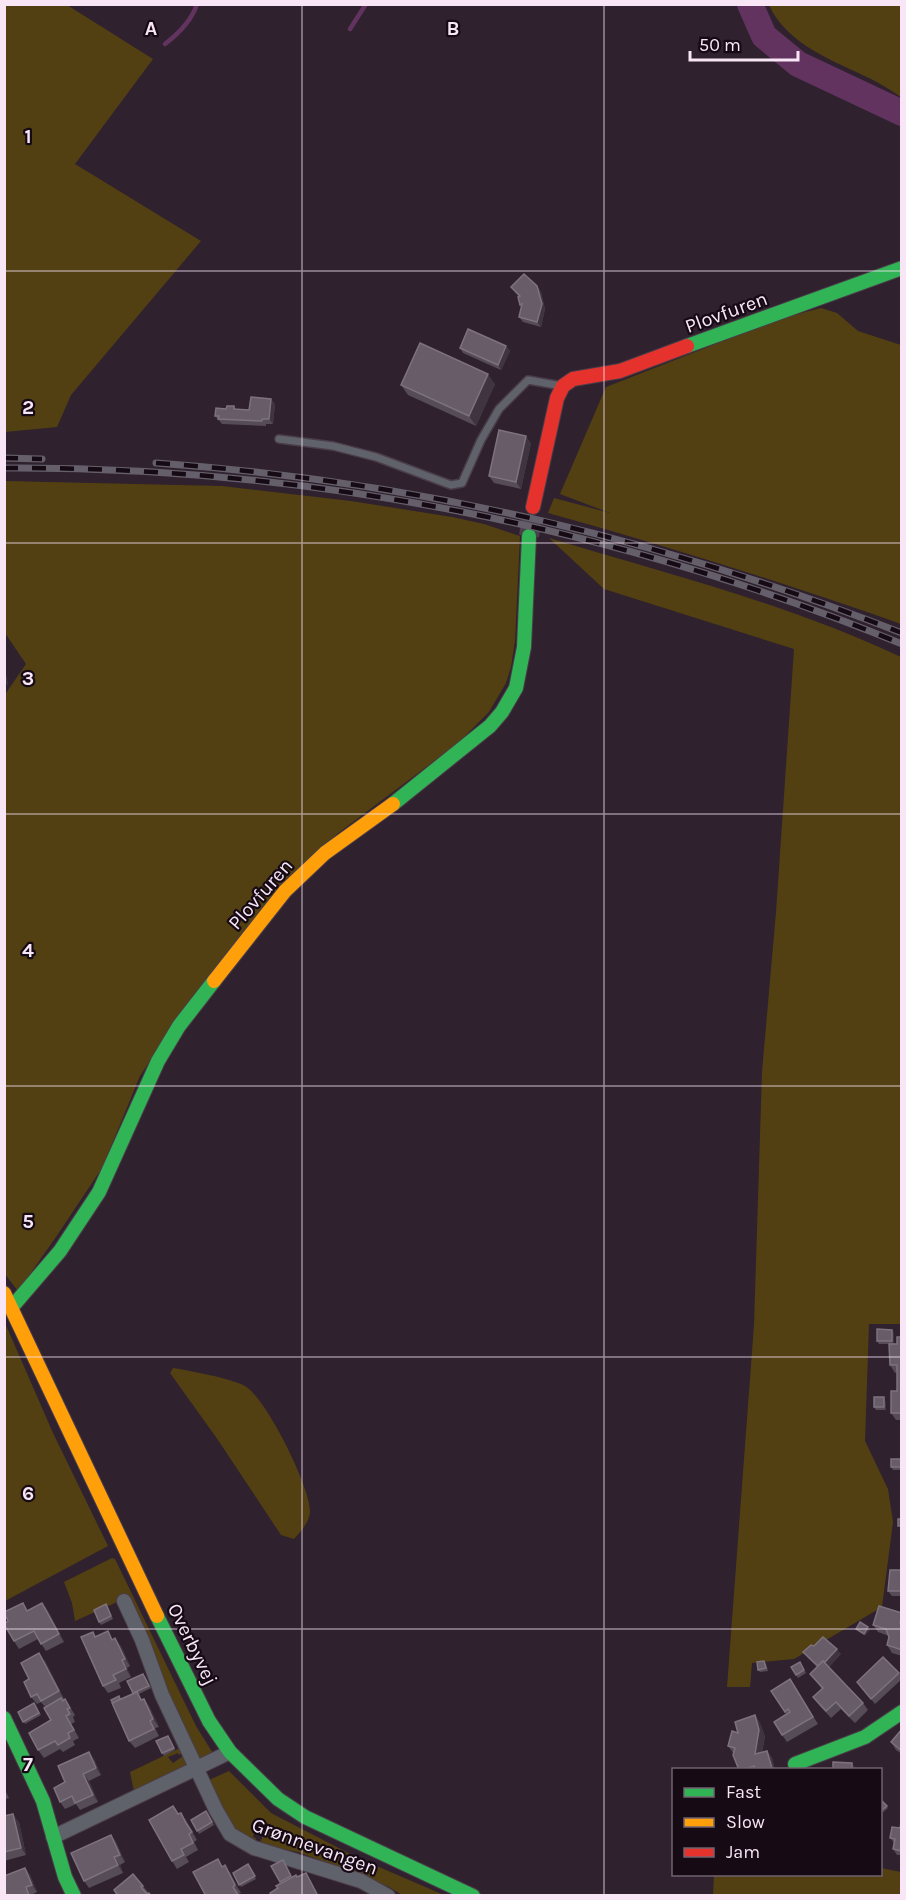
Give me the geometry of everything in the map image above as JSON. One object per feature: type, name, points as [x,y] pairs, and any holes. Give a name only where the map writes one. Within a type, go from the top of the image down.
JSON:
[{"type":"street","name":"Plovfuren","points":[[563,386],[573,379],[620,371],[902,268]]},
{"type":"street","points":[[533,507],[557,398],[563,386]]},
{"type":"street","name":"Plovfuren","points":[[12,1307],[60,1251],[99,1192],[158,1061],[179,1026],[285,891],[325,853],[376,817],[470,743],[502,712],[516,688],[524,647],[529,536]]},
{"type":"street","name":"Overbyvej","points":[[4,1293],[124,1549],[209,1721],[230,1752],[278,1799],[305,1817],[473,1896]]},
{"type":"street","name":"Grønnevangen","points":[[124,1601],[142,1640],[162,1695],[230,1834],[254,1848],[361,1881],[388,1896]]},
{"type":"street","points":[[795,1764],[864,1739],[902,1712]]},
{"type":"street","points":[[4,1718],[43,1801],[65,1877],[74,1896]]},
{"type":"street","points":[[53,1837],[230,1752]]},
{"type":"lane","name":"Plovfuren","points":[[279,439],[333,446],[376,457],[451,485],[462,483],[499,409],[528,380],[563,386]]},
{"type":"shaded area","points":[[5,4],[67,5],[153,59],[75,164],[201,241],[71,395],[57,427],[5,432]]},
{"type":"shaded area","points":[[769,5],[901,5],[901,97],[800,42],[777,19]]},
{"type":"shaded area","points":[[821,308],[837,313],[858,331],[901,345],[901,624],[637,538],[548,513],[554,498],[610,513],[560,494],[606,387],[782,318]]},
{"type":"shaded area","points":[[5,481],[222,486],[351,501],[452,517],[484,524],[520,536],[515,641],[511,667],[506,683],[489,712],[458,743],[337,834],[191,999],[140,1076],[102,1168],[18,1291],[4,1273],[4,696],[26,664],[5,633]]},
{"type":"shaded area","points":[[549,538],[772,606],[859,638],[901,657],[902,1324],[869,1324],[865,1441],[888,1489],[893,1522],[882,1607],[794,1659],[752,1663],[750,1687],[727,1687],[754,1325],[762,1072],[776,912],[794,649],[604,589]]},
{"type":"shaded area","points":[[5,1323],[53,1433],[108,1546],[5,1601]]},
{"type":"shaded area","points":[[173,1368],[210,1375],[245,1386],[264,1407],[286,1444],[308,1500],[310,1512],[308,1520],[294,1539],[281,1535],[170,1373]]},
{"type":"shaded area","points":[[112,1558],[115,1559],[196,1726],[214,1755],[200,1762],[169,1698],[126,1598],[75,1621],[72,1603],[64,1582]]},
{"type":"shaded area","points":[[180,1748],[182,1753],[168,1757],[173,1763],[183,1756],[186,1769],[134,1792],[130,1772]]},
{"type":"shaded area","points":[[229,1771],[271,1813],[358,1858],[444,1895],[402,1895],[389,1887],[298,1852],[259,1844],[264,1834],[255,1831],[254,1843],[235,1831],[209,1780]]},
{"type":"shaded area","points":[[882,1868],[901,1872],[901,1895],[713,1895],[714,1876],[882,1876]]},
{"type":"building","points":[[524,274],[537,286],[542,304],[537,322],[519,317],[522,304],[520,305],[518,297],[520,296],[511,287]]},
{"type":"building","points":[[468,329],[506,346],[498,365],[460,348]]},
{"type":"building","points":[[420,343],[488,374],[469,416],[401,385]]},
{"type":"building","points":[[251,397],[271,399],[269,419],[262,419],[262,421],[218,419],[219,416],[215,416],[216,408],[226,409],[227,406],[249,410]]},
{"type":"building","points":[[499,430],[526,436],[516,482],[489,476]]},
{"type":"building","points":[[877,1329],[892,1330],[892,1341],[877,1341]]},
{"type":"building","points":[[897,1337],[902,1337],[902,1413],[891,1413],[891,1391],[897,1391],[897,1365],[890,1365],[889,1344],[897,1344]]},
{"type":"building","points":[[874,1397],[884,1397],[884,1407],[874,1407]]},
{"type":"building","points":[[891,1459],[902,1459],[902,1467],[891,1467]]},
{"type":"building","points":[[898,1519],[902,1519],[902,1526],[898,1526]]},
{"type":"building","points":[[890,1570],[902,1570],[902,1591],[888,1591]]},
{"type":"building","points":[[23,1603],[27,1611],[42,1603],[59,1634],[41,1644],[34,1631],[14,1641],[4,1624],[8,1621],[4,1612]]},
{"type":"building","points":[[106,1604],[111,1616],[99,1622],[94,1610]]},
{"type":"building","points":[[879,1606],[902,1613],[900,1623],[902,1625],[902,1650],[887,1645],[889,1637],[886,1629],[873,1625]]},
{"type":"building","points":[[860,1622],[868,1627],[864,1634],[856,1629]]},
{"type":"building","points":[[108,1631],[112,1640],[115,1638],[125,1659],[122,1660],[126,1669],[113,1675],[116,1680],[103,1686],[81,1637],[93,1632],[95,1637]]},
{"type":"building","points":[[823,1637],[837,1649],[818,1666],[803,1652]]},
{"type":"building","points":[[39,1653],[59,1691],[41,1701],[37,1694],[31,1697],[24,1682],[29,1679],[21,1663]]},
{"type":"building","points":[[883,1657],[899,1673],[871,1699],[857,1682]]},
{"type":"building","points":[[764,1661],[766,1668],[758,1670],[757,1662]]},
{"type":"building","points":[[823,1661],[863,1703],[849,1716],[836,1702],[826,1711],[813,1697],[823,1688],[810,1674]]},
{"type":"building","points":[[800,1662],[804,1670],[796,1675],[791,1667]]},
{"type":"building","points":[[143,1674],[149,1686],[133,1693],[127,1681]]},
{"type":"building","points":[[790,1679],[813,1717],[782,1735],[774,1722],[790,1712],[788,1709],[785,1712],[771,1691]]},
{"type":"building","points":[[137,1692],[141,1700],[144,1699],[153,1719],[150,1721],[154,1729],[129,1741],[112,1703]]},
{"type":"building","points":[[119,1696],[120,1699],[113,1703],[111,1700]]},
{"type":"building","points":[[61,1698],[63,1701],[65,1699],[70,1708],[67,1709],[70,1714],[66,1716],[74,1730],[68,1733],[70,1738],[58,1745],[55,1741],[38,1750],[29,1733],[51,1720],[44,1708]]},
{"type":"building","points":[[34,1703],[39,1713],[23,1722],[18,1712]]},
{"type":"building","points":[[755,1715],[759,1730],[755,1754],[767,1751],[772,1768],[754,1768],[754,1766],[738,1768],[733,1755],[735,1748],[728,1746],[732,1731],[738,1733],[735,1722]]},
{"type":"building","points":[[902,1729],[902,1751],[891,1742]]},
{"type":"building","points":[[168,1736],[174,1748],[162,1753],[156,1741]]},
{"type":"building","points":[[89,1752],[96,1768],[83,1774],[93,1795],[75,1803],[72,1796],[60,1802],[54,1788],[65,1782],[58,1766]]},
{"type":"building","points":[[833,1762],[852,1763],[852,1768],[833,1768]]},
{"type":"building","points":[[173,1806],[178,1814],[181,1813],[192,1832],[189,1834],[193,1843],[181,1849],[184,1855],[172,1861],[149,1820]]},
{"type":"building","points":[[206,1811],[212,1822],[197,1831],[191,1820]]},
{"type":"building","points":[[13,1814],[21,1848],[4,1852],[4,1816]]},
{"type":"building","points":[[902,1818],[902,1851],[893,1849],[895,1839],[890,1838],[892,1827],[900,1828]]},
{"type":"building","points":[[111,1835],[120,1855],[114,1857],[118,1865],[84,1881],[71,1853]]},
{"type":"building","points":[[218,1859],[222,1867],[225,1865],[238,1895],[206,1896],[193,1872]]},
{"type":"building","points":[[283,1860],[291,1876],[280,1882],[271,1866]]},
{"type":"building","points":[[248,1864],[255,1876],[239,1885],[233,1873]]},
{"type":"building","points":[[25,1868],[32,1885],[26,1887],[29,1896],[4,1896],[4,1876]]},
{"type":"building","points":[[306,1873],[318,1896],[271,1896],[270,1893],[278,1888],[276,1886],[296,1875],[297,1877]]},
{"type":"building","points":[[133,1874],[143,1886],[141,1887],[151,1896],[118,1896],[114,1890]]},
{"type":"waterway","points":[[165,44],[184,26],[192,16],[197,4]]},
{"type":"waterway","points":[[350,29],[366,4]]},
{"type":"waterway","points":[[750,4],[764,36],[798,64],[902,113]]},
{"type":"tunnel","points":[[529,536],[533,507]]},
{"type":"railway","points":[[4,458],[42,459]]},
{"type":"railway","points":[[156,463],[348,484],[535,519],[627,542],[719,569],[811,599],[902,633]]},
{"type":"railway","points":[[4,468],[119,470],[234,478],[348,492],[462,512],[574,537],[685,567],[795,603],[902,644]]},
{"type":"traffic: fast","points":[[687,346],[902,268]]},
{"type":"traffic: fast","points":[[393,804],[490,726],[502,712],[516,688],[524,647],[529,536]]},
{"type":"traffic: fast","points":[[12,1307],[60,1251],[99,1192],[158,1061],[179,1026],[214,981]]},
{"type":"traffic: fast","points":[[157,1616],[209,1721],[230,1752],[278,1799],[305,1817],[473,1896]]},
{"type":"traffic: fast","points":[[795,1764],[865,1737],[902,1712]]},
{"type":"traffic: fast","points":[[4,1718],[43,1801],[65,1877],[74,1896]]},
{"type":"traffic: slow","points":[[214,981],[285,891],[325,853],[393,804]]},
{"type":"traffic: slow","points":[[4,1293],[157,1616]]},
{"type":"traffic: jam","points":[[533,507],[557,398],[563,386],[573,379],[620,371],[687,346]]}]
